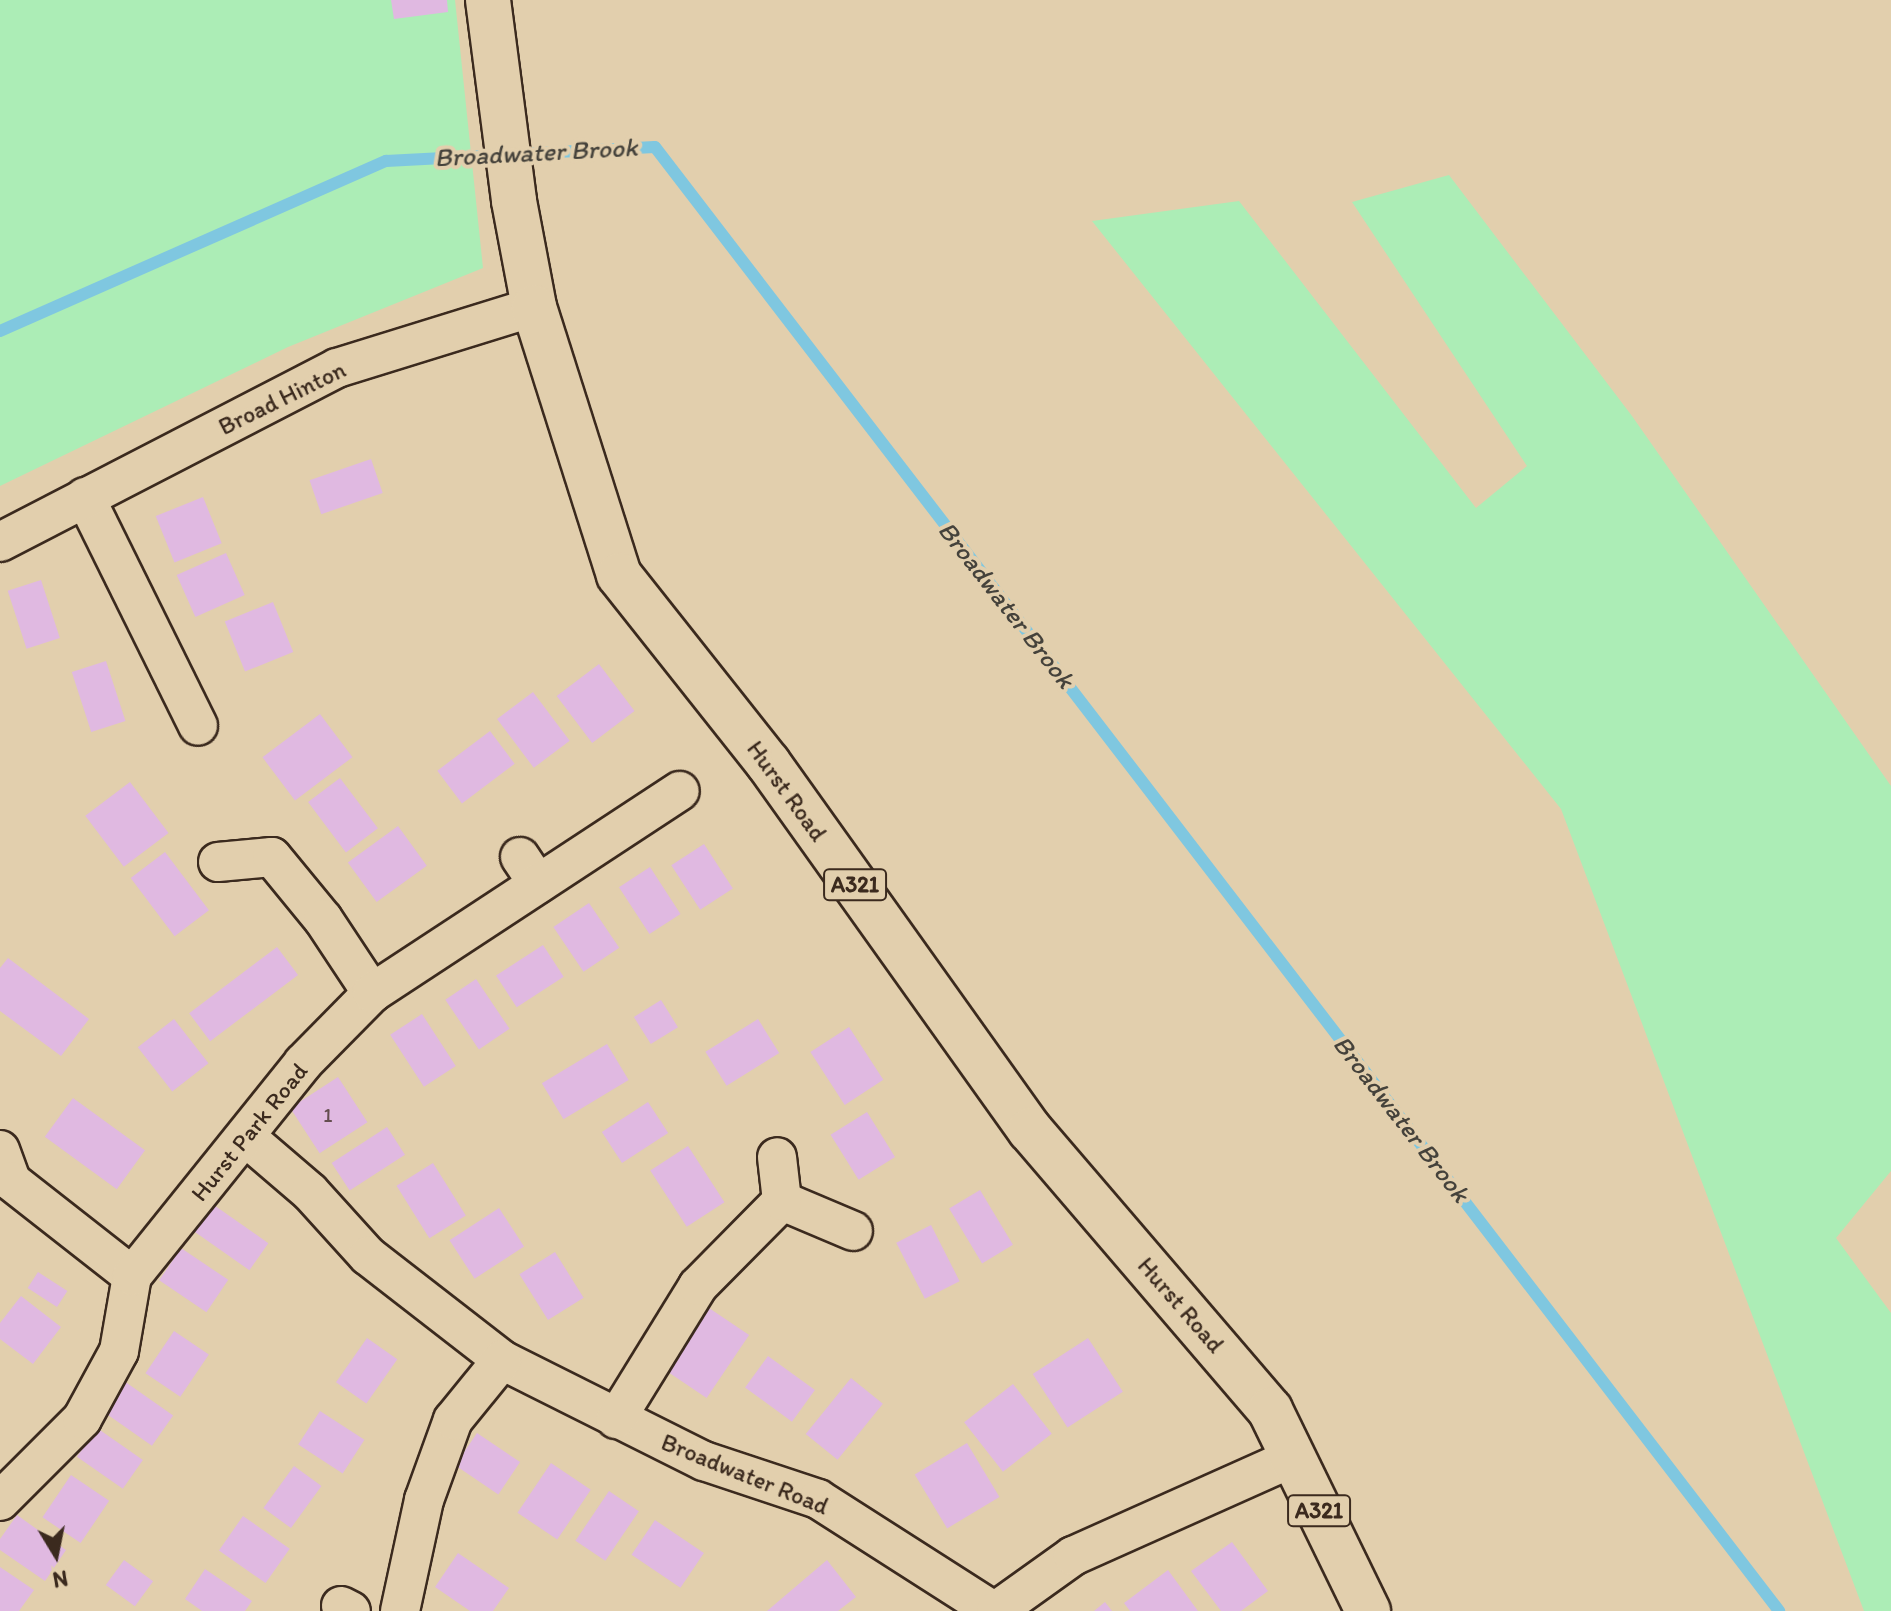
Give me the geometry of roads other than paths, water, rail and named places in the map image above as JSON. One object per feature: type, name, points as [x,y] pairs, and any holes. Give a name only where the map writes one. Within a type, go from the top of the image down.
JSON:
[{"type":"main road","name":"Hurst Road","points":[[488,0],[514,201],[534,307],[619,575],[768,763],[1030,1130],[1270,1410],[1368,1611]]},
{"type":"street","name":"Broad Hinton","points":[[0,542],[337,368],[534,307]]},
{"type":"street","points":[[85,497],[198,726]]},
{"type":"street","name":"Hurst Park Road","points":[[0,1501],[82,1419],[119,1351],[132,1276],[247,1138],[303,1063],[372,993],[529,870],[680,791]]},
{"type":"street","points":[[218,862],[272,857],[323,919],[372,993]]},
{"type":"street","name":"Broadwater Road","points":[[247,1138],[310,1192],[368,1256],[502,1360],[704,1461],[818,1499],[994,1611],[1073,1556],[1292,1458]]},
{"type":"street","points":[[0,1150],[11,1181],[132,1276]]},
{"type":"street","points":[[777,1157],[782,1201]]},
{"type":"street","points":[[782,1201],[853,1231]]},
{"type":"street","points":[[616,1419],[698,1286],[782,1201]]},
{"type":"street","points":[[400,1611],[424,1500],[453,1420],[502,1360]]},
{"type":"waterway","name":"Broadwater Brook","points":[[0,331],[386,161],[655,147],[1779,1611]]}]
